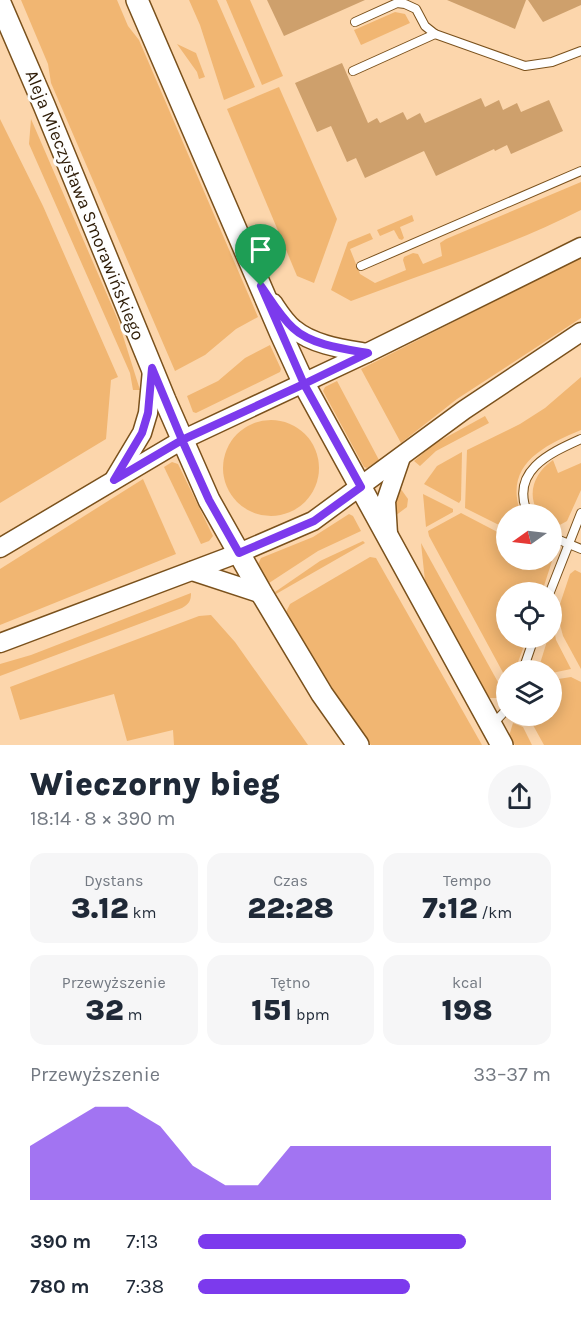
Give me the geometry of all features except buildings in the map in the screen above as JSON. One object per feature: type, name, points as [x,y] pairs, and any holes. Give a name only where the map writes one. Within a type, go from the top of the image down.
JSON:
[{"type":"main road","points":[[137,0],[304,384],[502,745]]},
{"type":"main road","name":"Aleja Mieczysława Smorawińskiego","points":[[0,3],[182,440],[209,500],[239,553]]},
{"type":"main road","points":[[239,553],[322,694],[358,745]]},
{"type":"street","points":[[0,548],[182,440],[304,384],[581,247]]},
{"type":"street","points":[[261,286],[294,329],[316,340],[368,353]]},
{"type":"street","points":[[0,643],[239,553],[314,521],[464,410],[581,332]]},
{"type":"street","points":[[114,480],[142,433],[148,413],[152,368]]},
{"type":"street","points":[[389,539],[386,501],[401,457]]},
{"type":"street","points":[[192,571],[262,594]]},
{"type":"lane","points":[[355,22],[397,3],[405,4],[416,9],[425,26],[435,34],[525,66],[552,62],[581,51]]},
{"type":"lane","points":[[353,71],[435,34]]},
{"type":"lane","points":[[361,266],[581,171]]},
{"type":"lane","points":[[526,504],[525,488],[534,467],[550,454],[581,440]]},
{"type":"lane","points":[[554,582],[581,513]]},
{"type":"lane","points":[[562,541],[581,549]]},
{"type":"lane","points":[[491,726],[496,721]]},
{"type":"shaded area","points":[[21,0],[117,0],[128,26],[139,40],[258,317],[236,329],[205,355],[175,371],[51,83],[48,64]]},
{"type":"shaded area","points":[[189,0],[217,0],[255,87],[224,100],[200,25]]},
{"type":"shaded area","points":[[226,0],[250,0],[283,76],[262,85]]},
{"type":"shaded area","points":[[395,12],[405,14],[410,23],[361,45],[354,30]]},
{"type":"shaded area","points":[[177,44],[196,53],[205,77],[199,79],[197,72]]},
{"type":"shaded area","points":[[279,87],[337,219],[314,283],[297,276],[227,109]]},
{"type":"shaded area","points":[[0,119],[43,206],[118,377],[111,380],[106,439],[0,503]]},
{"type":"shaded area","points":[[31,119],[118,320],[140,390],[133,390],[130,373],[29,144]]},
{"type":"shaded area","points":[[581,182],[581,210],[525,236],[351,301],[331,290],[348,242],[370,233],[373,239],[350,249],[360,274],[375,283],[406,270],[404,257],[413,253],[418,254],[423,264],[442,256],[440,243],[446,239]]},
{"type":"shaded area","points":[[412,215],[414,221],[400,227],[404,238],[402,240],[394,230],[380,236],[377,230]]},
{"type":"shaded area","points":[[581,257],[581,318],[457,399],[401,443],[361,369]]},
{"type":"shaded area","points":[[270,345],[281,369],[280,372],[196,413],[193,412],[187,396],[218,381],[245,358]]},
{"type":"shaded area","points":[[581,377],[581,430],[553,443],[530,460],[522,470],[517,482],[519,504],[496,504],[496,524],[465,508],[467,450],[520,424],[545,408]]},
{"type":"shaded area","points":[[337,381],[379,460],[367,468],[364,467],[323,391],[325,387]]},
{"type":"shaded area","points":[[485,416],[489,423],[436,451],[420,466],[414,461],[434,444]]},
{"type":"shaded area","points":[[271,420],[289,424],[305,434],[315,450],[319,468],[315,486],[305,502],[289,512],[271,516],[253,512],[237,502],[227,486],[223,468],[227,450],[237,434],[253,424]]},
{"type":"shaded area","points":[[462,452],[461,500],[459,503],[424,484],[437,466]]},
{"type":"shaded area","points":[[553,460],[558,473],[581,463],[581,490],[567,521],[562,524],[562,504],[534,504],[533,499],[534,484],[546,465]]},
{"type":"shaded area","points":[[172,462],[178,464],[213,536],[209,541],[201,544],[164,467]]},
{"type":"shaded area","points":[[143,479],[176,554],[0,625],[0,569]]},
{"type":"shaded area","points":[[398,485],[408,499],[407,507],[395,516],[395,500]]},
{"type":"shaded area","points":[[423,494],[453,509],[453,512],[426,527]]},
{"type":"shaded area","points":[[461,513],[496,531],[496,570],[549,570],[545,582],[496,582],[496,648],[523,648],[519,660],[496,660],[428,531]]},
{"type":"shaded area","points":[[349,514],[353,516],[361,531],[318,551],[269,583],[258,564],[261,558],[313,537]]},
{"type":"shaded area","points":[[363,541],[365,543],[276,594],[275,592],[320,561]]},
{"type":"shaded area","points":[[421,543],[496,679],[496,698],[490,698],[486,694],[425,581]]},
{"type":"shaded area","points":[[370,557],[376,558],[482,745],[371,745],[358,730],[286,612],[290,604]]},
{"type":"shaded area","points":[[575,570],[581,573],[581,669],[562,632],[562,598],[570,574]]},
{"type":"shaded area","points":[[191,593],[189,602],[182,608],[0,676],[0,664],[31,655]]},
{"type":"shaded area","points":[[211,615],[235,642],[308,745],[174,745],[173,730],[127,741],[114,694],[20,720],[10,687],[199,616]]},
{"type":"shaded area","points":[[545,648],[560,648],[571,669],[562,671],[562,660],[541,660]]},
{"type":"shaded area","points":[[571,677],[581,682],[581,745],[544,745],[534,726],[562,726],[562,678]]},
{"type":"shaded area","points":[[512,726],[520,726],[532,745],[515,745],[509,736]]},
{"type":"route","points":[[261,286],[284,318],[294,329],[308,338],[368,353],[304,384],[361,487],[314,521],[239,553],[209,500],[182,440],[114,480],[142,433],[148,413],[152,368],[182,440],[304,384],[261,286]]}]
